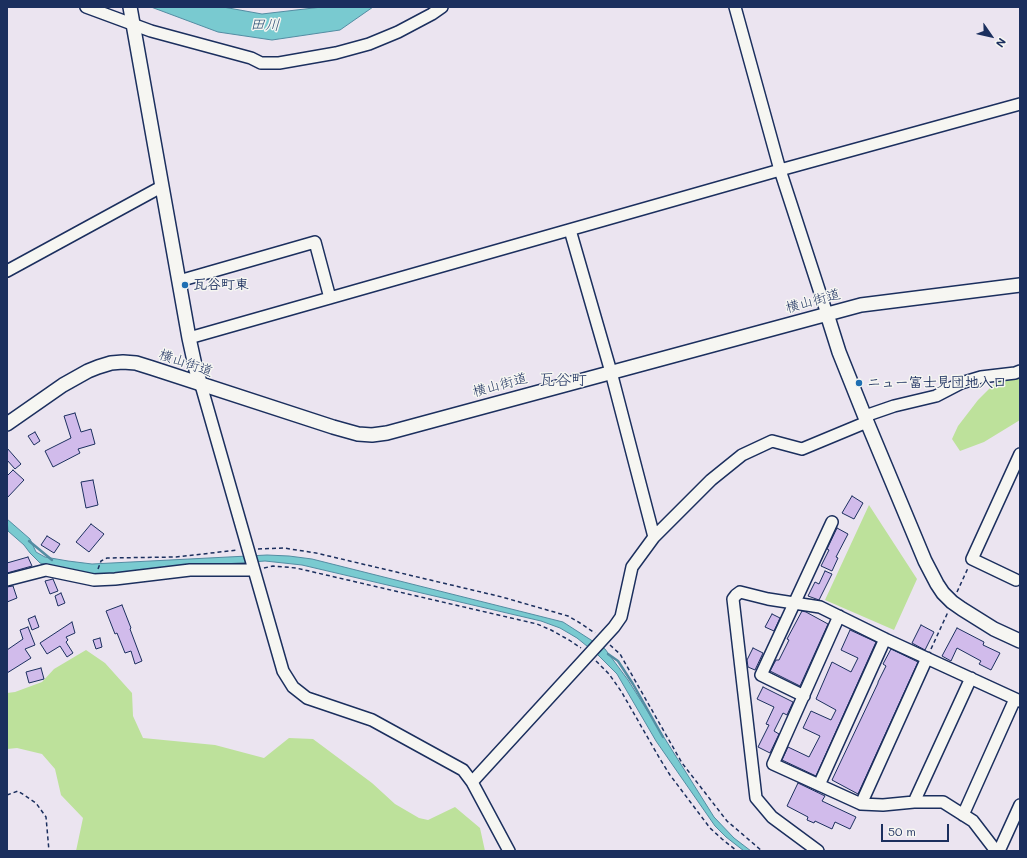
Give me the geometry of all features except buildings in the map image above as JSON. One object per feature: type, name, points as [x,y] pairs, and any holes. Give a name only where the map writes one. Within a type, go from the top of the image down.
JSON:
[{"type":"street","points":[[86,7],[133,23],[151,31],[251,58],[261,63],[279,63],[336,53],[369,44],[398,32],[442,7]]},
{"type":"street","points":[[130,7],[178,281],[196,370],[283,671],[293,687],[307,698],[372,720],[463,770],[472,782],[509,851]]},
{"type":"street","points":[[735,7],[780,170],[839,352],[925,561],[932,575],[952,602],[977,620],[1020,641]]},
{"type":"street","points":[[189,338],[780,170],[1020,104]]},
{"type":"street","points":[[7,271],[161,187]]},
{"type":"street","points":[[570,230],[611,372],[654,537]]},
{"type":"street","points":[[178,281],[315,242],[330,298]]},
{"type":"street","name":"横山街道","points":[[7,424],[63,385],[93,369],[111,363],[123,362],[136,363],[333,428],[358,434],[372,435],[387,433],[861,305],[1020,284]]},
{"type":"street","points":[[472,782],[614,627],[621,617],[632,567],[654,537],[711,480],[742,455],[772,441],[802,448],[894,406],[936,396],[961,383],[981,376],[1015,373],[1020,371]]},
{"type":"street","points":[[1019,577],[972,560],[1020,454]]},
{"type":"street","points":[[804,696],[762,676],[832,522]]},
{"type":"street","points":[[7,580],[46,570],[94,580],[190,570],[254,570]]},
{"type":"street","points":[[818,851],[772,817],[756,798],[733,600],[740,592],[768,599],[820,607],[885,639],[1018,700],[963,814]]},
{"type":"street","points":[[839,616],[773,764],[861,804],[883,805],[914,802],[943,802],[973,821],[996,851]]},
{"type":"street","points":[[819,785],[885,639]]},
{"type":"street","points":[[861,804],[928,658]]},
{"type":"street","points":[[914,802],[971,678]]},
{"type":"street","points":[[999,851],[1020,805]]},
{"type":"path","points":[[94,580],[101,561],[108,558],[176,557],[248,549],[284,548],[316,553],[502,597],[568,616],[603,639],[620,654],[682,763],[727,821],[762,851]]},
{"type":"path","points":[[254,570],[272,566],[296,568],[537,624],[569,640],[589,654],[609,674],[621,691],[660,759],[674,780],[710,828],[737,851]]},
{"type":"path","points":[[7,795],[18,791],[36,803],[46,817],[49,851]]},
{"type":"green space","points":[[1020,375],[1020,420],[984,442],[960,451],[952,439],[958,426],[978,400],[996,382]]},
{"type":"green space","points":[[869,505],[917,579],[894,630],[825,600]]},
{"type":"green space","points":[[86,650],[105,663],[132,693],[133,716],[143,738],[215,745],[264,758],[289,738],[313,739],[372,783],[395,804],[419,818],[428,820],[455,807],[480,828],[485,851],[76,851],[83,818],[61,795],[55,769],[42,754],[17,748],[7,749],[7,693],[15,692],[42,682],[54,669]]},
{"type":"water","name":"田川","points":[[151,7],[223,7],[262,14],[322,7],[373,7],[340,30],[272,40],[218,32]]},
{"type":"water","points":[[7,519],[30,539],[36,552],[45,557],[92,564],[267,555],[289,556],[312,559],[563,622],[605,649],[628,680],[714,817],[734,838],[751,851],[744,851],[715,826],[656,741],[617,674],[598,655],[577,638],[560,628],[541,621],[302,565],[265,561],[103,575],[78,573],[40,563],[24,545],[8,531]]},
{"type":"waterway","points":[[29,541],[52,560]]},
{"type":"waterway","points":[[608,654],[618,661],[663,737]]},
{"type":"place","name":"瓦谷町東","points":[[185,285]]},
{"type":"place","name":"ニュー富士見団地入口","points":[[859,383]]},
{"type":"district","name":"瓦谷町","points":[[563,380]]}]
